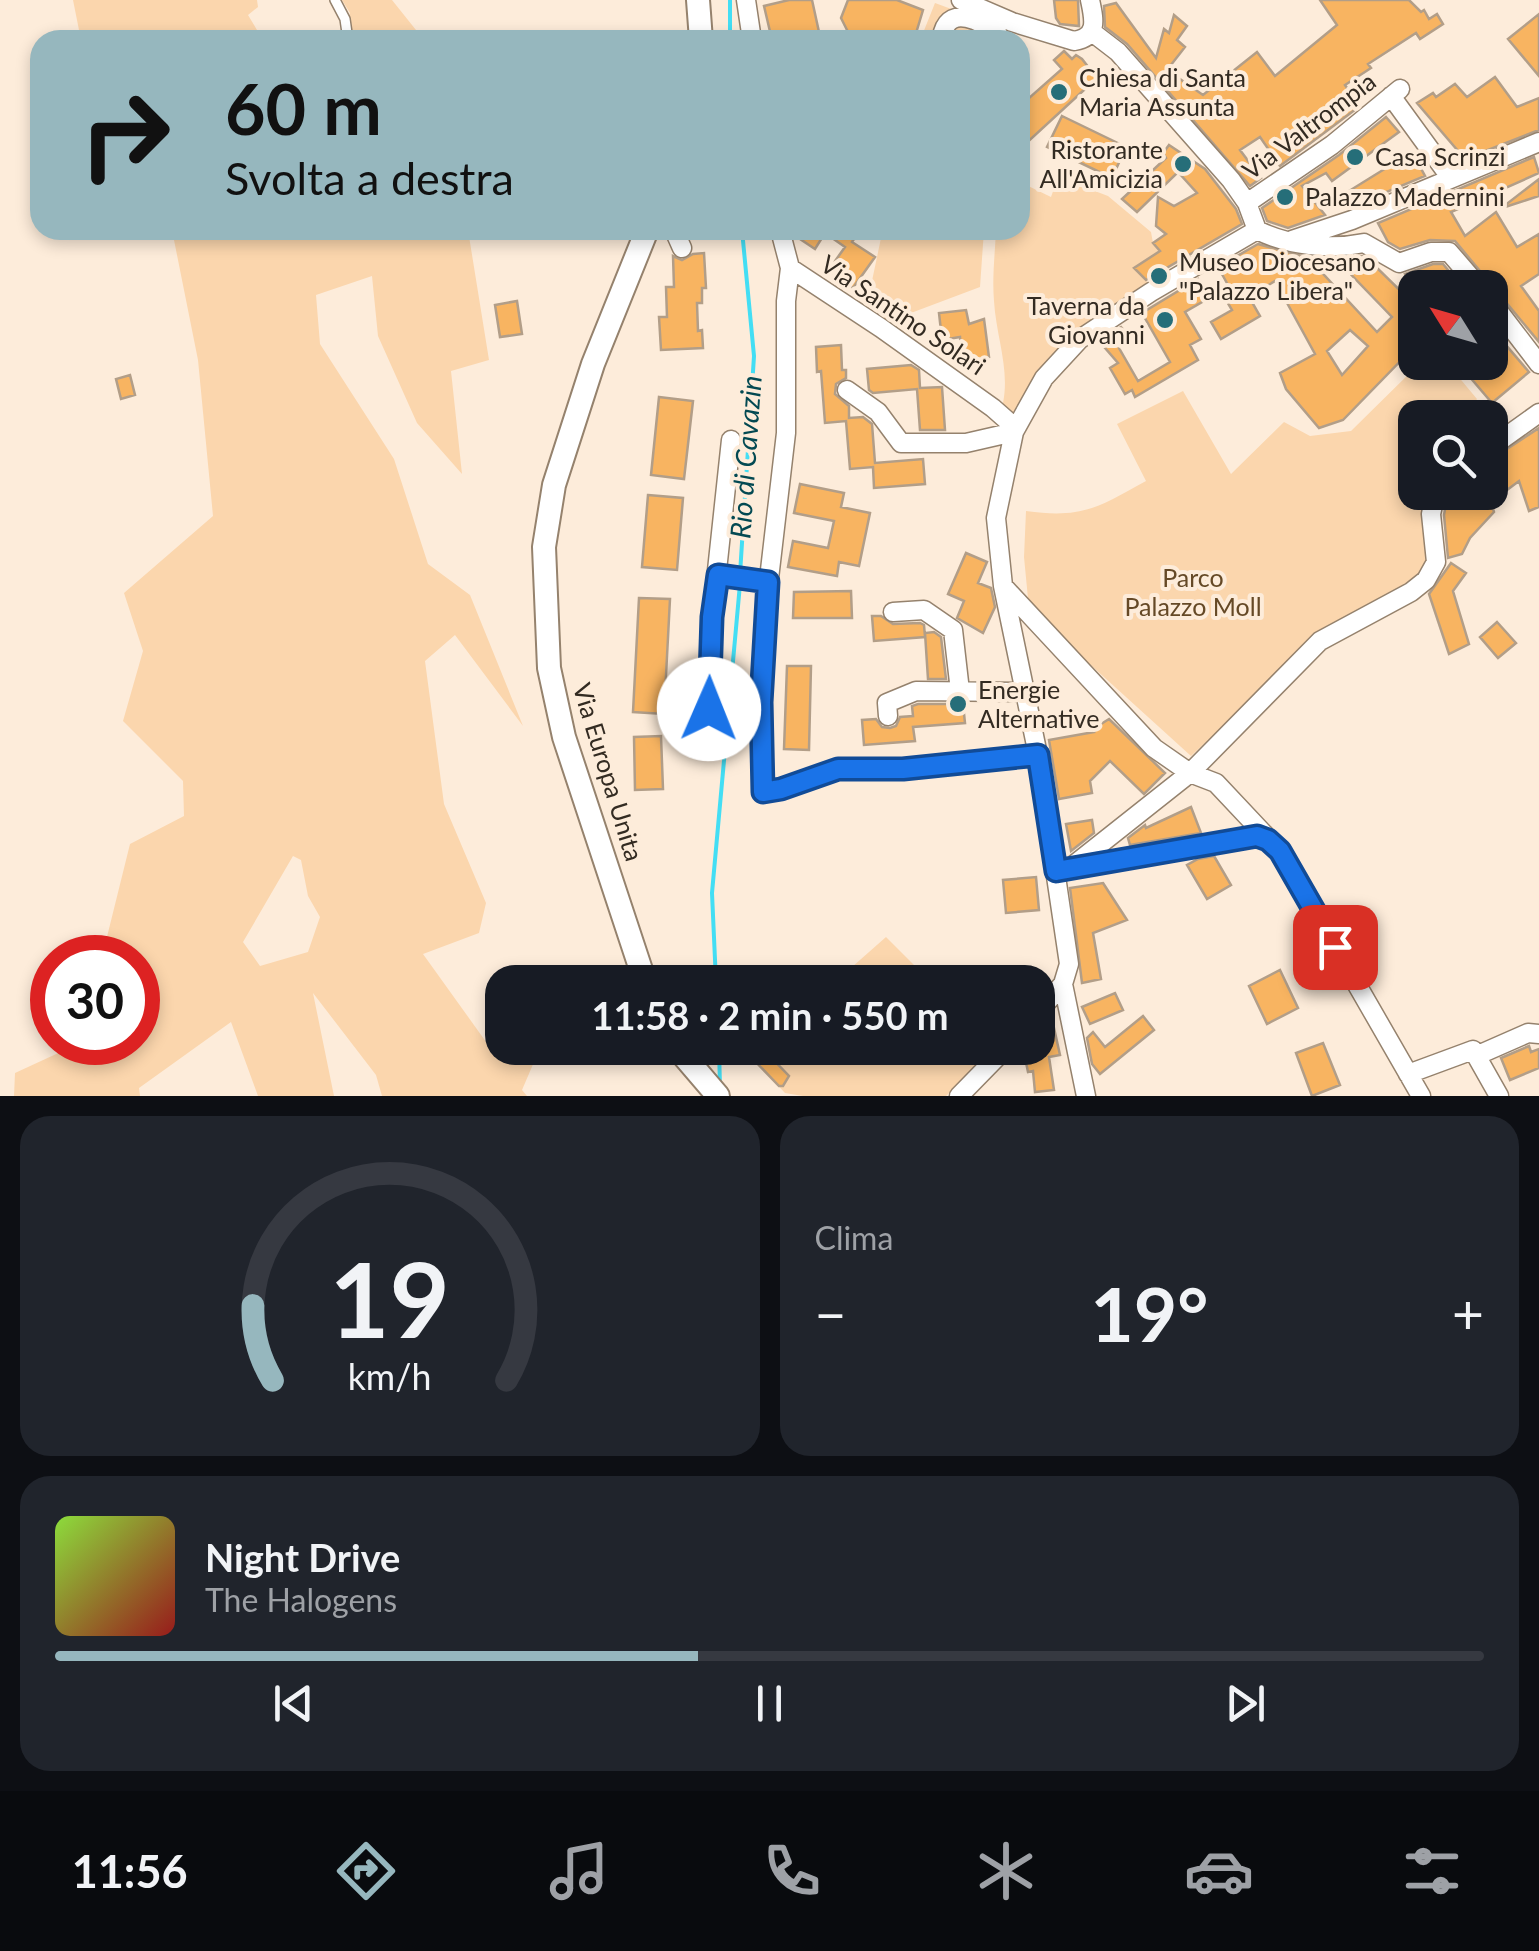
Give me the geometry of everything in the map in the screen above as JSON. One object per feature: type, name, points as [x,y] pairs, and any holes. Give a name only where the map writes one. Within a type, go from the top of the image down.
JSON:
[{"type":"main road","points":[[698,0],[701,30]]},
{"type":"main road","name":"Via Europa Unita","points":[[639,965],[560,720],[549,668],[544,546],[554,485],[593,364],[643,240]]},
{"type":"main road","points":[[692,1065],[715,1092]]},
{"type":"street","points":[[746,0],[750,30]]},
{"type":"street","points":[[961,0],[998,30]]},
{"type":"street","points":[[1030,35],[1080,41],[1092,32],[1095,24],[1090,0]]},
{"type":"street","points":[[944,30],[950,17],[958,15],[997,30]]},
{"type":"street","points":[[1092,32],[1118,52],[1209,156],[1246,203],[1258,230],[1278,239],[1330,247],[1364,243],[1398,263],[1430,252],[1449,252],[1464,270]]},
{"type":"street","name":"Via Valtrompia","points":[[1246,203],[1332,145],[1396,93],[1450,177]]},
{"type":"street","points":[[1292,240],[1538,144]]},
{"type":"street","points":[[1086,1096],[1063,984],[1068,964],[1063,870],[1003,586],[996,518],[1014,432],[1044,378],[1080,339],[1151,292],[1258,230]]},
{"type":"street","points":[[678,240],[682,248]]},
{"type":"street","name":"Via Santino Solari","points":[[783,240],[790,268],[994,408],[1010,422],[1014,432]]},
{"type":"street","points":[[790,268],[786,300],[786,433],[768,582],[761,702],[763,792],[838,769],[903,769],[1038,755]]},
{"type":"street","points":[[1508,323],[1539,364]]},
{"type":"street","points":[[846,390],[878,412],[901,443],[937,450],[1014,432]]},
{"type":"street","points":[[1508,435],[1539,413]]},
{"type":"street","points":[[708,743],[710,655],[731,440]]},
{"type":"street","points":[[1063,870],[1190,772],[1320,641],[1426,580],[1436,562],[1431,510]]},
{"type":"street","points":[[718,575],[768,582]]},
{"type":"street","points":[[1003,586],[1154,748],[1190,772],[1216,783],[1280,851],[1421,1096]]},
{"type":"street","points":[[893,612],[924,610],[952,630],[960,692]]},
{"type":"street","points":[[888,716],[888,703],[916,691],[1026,692]]},
{"type":"street","points":[[1063,870],[1257,836],[1268,840]]},
{"type":"street","points":[[1055,993],[1063,984]]},
{"type":"street","points":[[1478,1055],[1528,1033],[1539,1034]]},
{"type":"street","points":[[1408,1074],[1473,1050],[1499,1096]]},
{"type":"street","points":[[959,1096],[989,1065]]},
{"type":"lane","points":[[335,0],[347,30]]},
{"type":"green space","points":[[73,0],[257,0],[258,7],[248,15],[257,30],[79,30]]},
{"type":"green space","points":[[342,0],[392,0],[416,30],[347,30],[350,13]]},
{"type":"green space","points":[[935,3],[1009,30],[924,30]]},
{"type":"green space","points":[[1058,177],[1108,196],[1151,232],[1160,251],[1134,268],[1152,287],[1105,315],[1019,412],[1010,415],[1003,403],[1004,365],[994,301],[995,240],[1030,240],[1030,187],[1051,197]]},
{"type":"green space","points":[[174,240],[470,240],[489,360],[451,371],[462,474],[417,423],[378,336],[372,276],[316,295],[320,344],[394,459],[428,564],[470,595],[523,726],[455,635],[425,661],[444,804],[486,903],[479,933],[423,954],[485,1040],[485,1065],[533,1065],[522,1090],[527,1096],[382,1096],[376,1075],[313,993],[334,1096],[258,1096],[231,1022],[139,1088],[140,1096],[14,1096],[15,1073],[32,1065],[160,1065],[160,935],[107,935],[130,844],[184,816],[183,781],[123,721],[143,651],[124,593],[213,516],[198,360]],"holes":[[[293,856],[301,860],[308,896],[320,917],[308,952],[260,966],[243,942]]]},
{"type":"green space","points":[[881,240],[983,240],[980,287],[887,322],[868,300]]},
{"type":"green space","name":"Parco Palazzo Moll","points":[[1403,380],[1461,380],[1477,399],[1398,400],[1398,510],[1429,510],[1429,559],[1416,582],[1250,701],[1191,756],[1029,609],[1024,557],[1026,511],[1062,513],[1089,509],[1146,481],[1117,424],[1183,391],[1231,474],[1284,422],[1310,436],[1351,431]]},
{"type":"green space","points":[[886,937],[914,965],[854,965]]},
{"type":"green space","points":[[759,1065],[979,1065],[946,1096],[785,1093]]},
{"type":"building","points":[[812,0],[819,30],[770,30],[764,6]]},
{"type":"building","points":[[848,0],[897,0],[923,10],[917,30],[847,30],[841,18]]},
{"type":"building","points":[[1054,0],[1078,0],[1079,26],[1060,24]]},
{"type":"building","points":[[1320,0],[1409,0],[1421,12],[1424,10],[1429,19],[1437,14],[1443,24],[1420,39],[1416,33],[1368,64],[1371,68],[1345,85],[1360,106],[1280,166],[1260,137],[1240,150],[1261,178],[1250,186],[1127,44],[1105,27],[1104,6],[1116,3],[1156,58],[1164,29],[1169,33],[1174,15],[1187,26],[1177,40],[1185,47],[1167,70],[1203,95],[1257,52],[1275,76],[1337,25]]},
{"type":"building","points":[[1539,14],[1539,76],[1508,39]]},
{"type":"building","name":"Chiesa di Santa Maria Assunta","points":[[1064,51],[1072,59],[1076,55],[1097,78],[1030,140],[1030,97],[1062,69],[1054,60]]},
{"type":"building","points":[[1495,77],[1517,107],[1539,98],[1539,130],[1465,159],[1417,103],[1433,93],[1436,97],[1455,84],[1467,97]]},
{"type":"building","points":[[1062,116],[1126,147],[1112,178],[1047,147]]},
{"type":"building","points":[[1386,117],[1399,132],[1332,181],[1326,173],[1302,186],[1325,215],[1288,228],[1267,221],[1262,208]]},
{"type":"building","points":[[1169,145],[1205,169],[1236,209],[1242,224],[1146,280],[1134,268],[1160,251],[1153,243],[1166,234],[1156,226],[1158,197],[1174,206],[1197,193],[1178,172],[1137,212],[1122,199],[1166,158],[1163,153]]},
{"type":"building","points":[[1412,152],[1425,176],[1358,204],[1349,191]]},
{"type":"building","points":[[1534,157],[1539,173],[1451,212],[1465,236],[1496,212],[1517,247],[1539,234],[1539,274],[1521,286],[1539,311],[1539,342],[1508,305],[1508,270],[1479,270],[1455,241],[1430,240],[1400,249],[1388,242],[1378,223]]},
{"type":"building","points":[[1539,179],[1539,196],[1504,206]]},
{"type":"building","points":[[802,240],[821,240],[815,249]]},
{"type":"building","points":[[835,240],[853,240],[875,257],[853,288],[828,271],[845,247]]},
{"type":"building","points":[[1258,244],[1305,257],[1377,332],[1392,317],[1336,259],[1362,256],[1398,288],[1398,363],[1343,420],[1319,428],[1286,389],[1280,373],[1315,354],[1275,281],[1249,297],[1260,316],[1221,339],[1211,322],[1232,310],[1220,290],[1228,285],[1218,267]],"holes":[[[1350,330],[1368,346],[1342,375],[1327,351]]]},
{"type":"building","points":[[704,253],[706,288],[702,288],[702,303],[697,303],[703,348],[661,350],[659,317],[667,317],[666,287],[674,287],[673,256],[682,260]]},
{"type":"building","points":[[1443,264],[1448,270],[1416,270]]},
{"type":"building","points":[[1198,279],[1209,298],[1185,312],[1201,339],[1190,345],[1198,360],[1135,397],[1132,390],[1125,394],[1110,368],[1118,363],[1099,341],[1121,327],[1131,338],[1119,348],[1138,381],[1170,362],[1142,313]]},
{"type":"building","points":[[517,301],[522,334],[500,337],[495,305]]},
{"type":"building","points":[[966,310],[969,324],[984,319],[989,357],[962,363],[960,337],[942,340],[939,313]]},
{"type":"building","points":[[841,345],[846,378],[836,384],[835,394],[849,406],[849,418],[863,417],[872,424],[875,463],[923,459],[925,484],[874,488],[873,467],[850,469],[846,421],[825,423],[821,371],[817,372],[816,347]]},
{"type":"building","points":[[1508,347],[1529,372],[1496,400],[1489,400],[1472,380],[1508,380]]},
{"type":"building","points":[[911,365],[919,370],[920,388],[942,387],[945,430],[920,430],[917,389],[873,393],[869,390],[867,369]]},
{"type":"building","points":[[130,375],[135,395],[121,399],[116,379]]},
{"type":"building","points":[[659,397],[693,401],[684,479],[651,475]]},
{"type":"building","points":[[1539,428],[1539,507],[1529,511],[1519,481],[1508,489],[1508,448]]},
{"type":"building","points":[[800,484],[844,493],[841,507],[870,513],[859,566],[839,562],[837,576],[788,567],[793,541],[828,548],[834,521],[794,513]]},
{"type":"building","points":[[648,495],[683,498],[677,570],[642,567]]},
{"type":"building","points":[[1445,510],[1494,512],[1470,538],[1462,554],[1448,558]]},
{"type":"building","points":[[966,553],[987,562],[978,583],[991,588],[995,607],[983,633],[957,618],[964,601],[948,594]]},
{"type":"building","points":[[1451,563],[1466,573],[1453,591],[1469,644],[1449,654],[1429,594]]},
{"type":"building","points":[[851,591],[852,618],[793,618],[794,592]]},
{"type":"building","points":[[639,598],[670,599],[664,714],[633,712]]},
{"type":"building","points":[[872,616],[881,616],[893,624],[920,623],[924,625],[925,637],[874,641]]},
{"type":"building","points":[[1497,622],[1516,643],[1498,658],[1480,637]]},
{"type":"building","points":[[934,632],[941,637],[946,679],[928,679],[925,633]]},
{"type":"building","points":[[787,666],[811,666],[809,750],[784,749]]},
{"type":"building","points":[[963,704],[965,723],[913,727],[915,741],[864,745],[862,720],[876,719],[882,727],[890,728],[896,726],[900,717],[913,716],[912,706]]},
{"type":"building","points":[[1109,719],[1165,773],[1144,794],[1110,761],[1090,781],[1092,793],[1059,799],[1049,740],[1094,732]]},
{"type":"building","points":[[661,736],[663,789],[635,790],[634,737]]},
{"type":"building","points":[[1191,807],[1201,833],[1130,845],[1128,838],[1145,825],[1146,828]]},
{"type":"building","points":[[1092,820],[1094,833],[1071,851],[1066,824]]},
{"type":"building","points":[[1214,856],[1231,885],[1207,899],[1187,865]]},
{"type":"building","points":[[1036,877],[1039,910],[1006,913],[1003,880]]},
{"type":"building","points":[[1103,883],[1127,920],[1093,933],[1101,979],[1082,983],[1070,888]]},
{"type":"building","points":[[1280,970],[1298,1008],[1267,1024],[1249,986]]},
{"type":"building","points":[[1115,993],[1123,1010],[1090,1024],[1082,1007]]},
{"type":"building","points":[[1143,1016],[1154,1030],[1100,1074],[1092,1064],[1087,1038],[1093,1032],[1105,1047]]},
{"type":"building","points":[[1323,1043],[1340,1085],[1312,1096],[1296,1053]]},
{"type":"building","points":[[1529,1046],[1531,1052],[1539,1049],[1539,1068],[1510,1080],[1501,1058]]},
{"type":"building","points":[[759,1065],[778,1065],[789,1076],[779,1086]]},
{"type":"building","points":[[1027,1065],[1050,1065],[1054,1090],[1035,1092],[1033,1071],[1028,1072]]},
{"type":"waterway","name":"Rio di Cavazin","points":[[730,0],[730,30]]},
{"type":"waterway","name":"Rio di Cavazin","points":[[740,574],[754,356],[743,240]]},
{"type":"waterway","name":"Rio di Cavazin","points":[[715,965],[712,893],[740,584]]},
{"type":"waterway","name":"Rio di Cavazin","points":[[719,1065],[720,1087]]},
{"type":"place","name":"Chiesa di Santa Maria Assunta","points":[[1059,92]]},
{"type":"place","name":"Casa Scrinzi","points":[[1355,157]]},
{"type":"place","name":"Ristorante All'Amicizia","points":[[1183,164]]},
{"type":"place","name":"Palazzo Madernini","points":[[1285,197]]},
{"type":"place","name":"Museo Diocesano \"Palazzo Libera\"","points":[[1159,276]]},
{"type":"place","name":"Taverna da Giovanni","points":[[1165,320]]},
{"type":"place","name":"Energie Alternative","points":[[958,704]]},
{"type":"route","points":[[709,709],[712,617],[718,575],[768,582],[761,702],[763,792],[838,769],[903,769],[1038,755],[1056,871],[1257,836],[1280,851],[1335,947]]}]
